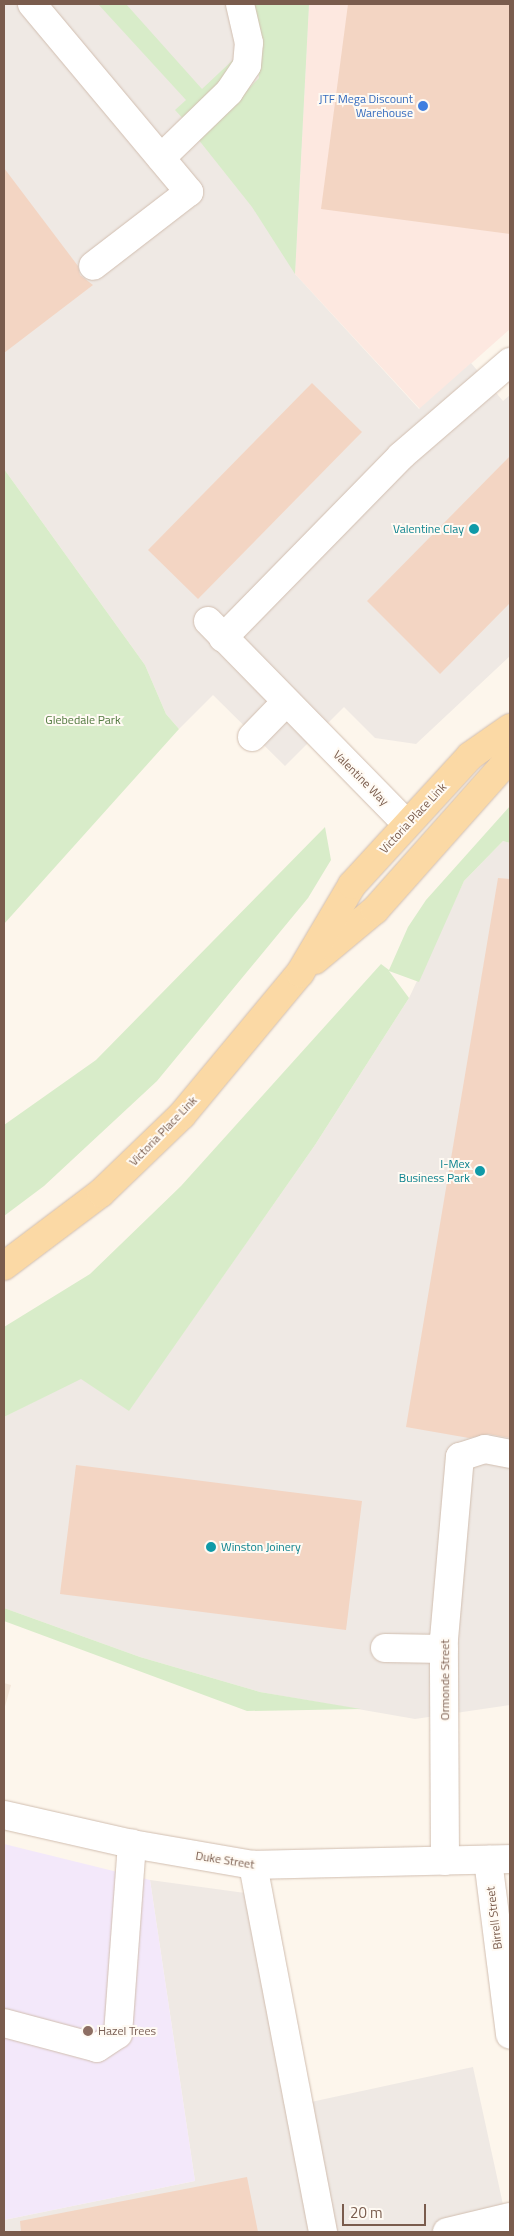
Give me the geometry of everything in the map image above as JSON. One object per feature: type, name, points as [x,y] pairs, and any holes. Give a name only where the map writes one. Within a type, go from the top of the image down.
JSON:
[{"type":"main road","name":"Victoria Place Link","points":[[300,973],[352,885],[406,823],[470,756],[510,728]]},
{"type":"main road","name":"Victoria Place Link","points":[[4,1266],[101,1193],[168,1128],[300,973],[375,910],[510,758]]},
{"type":"street","points":[[32,4],[189,192],[92,266]]},
{"type":"street","points":[[161,158],[229,92],[248,65],[249,42],[240,4]]},
{"type":"street","name":"Valentine Way","points":[[406,823],[215,629],[401,456],[501,370]]},
{"type":"street","points":[[252,737],[286,702]]},
{"type":"street","name":"Ormonde Street","points":[[445,1862],[444,1649],[460,1457],[485,1449],[510,1454]]},
{"type":"street","points":[[385,1648],[444,1649]]},
{"type":"street","name":"Duke Street","points":[[4,1815],[132,1844],[253,1865],[445,1862],[499,1859]]},
{"type":"street","points":[[4,2023],[97,2048],[118,2034],[132,1844]]},
{"type":"street","name":"Birrell Street","points":[[499,1859],[510,2035]]},
{"type":"street","points":[[253,1865],[323,2232]]},
{"type":"street","points":[[448,2232],[510,2216]]},
{"type":"shaded area","points":[[4,4],[309,4],[295,274],[419,409],[471,363],[503,401],[510,395],[510,656],[416,744],[375,738],[344,707],[285,766],[213,695],[179,729],[166,714],[145,665],[4,469]]},
{"type":"shaded area","points":[[309,4],[510,4],[510,329],[420,409],[295,274]]},
{"type":"shaded area","points":[[503,841],[510,843],[510,1705],[415,1719],[260,1692],[140,1657],[4,1608],[4,1417],[81,1378],[129,1410],[315,1145],[409,998],[464,881]]},
{"type":"shaded area","points":[[4,1683],[11,1685],[4,1710]]},
{"type":"shaded area","name":"Hazel Trees","points":[[4,1844],[150,1880],[195,2181],[4,2220]]},
{"type":"shaded area","points":[[150,1880],[274,1897],[311,2102],[473,2067],[509,2232],[4,2232],[4,2220],[195,2181]]},
{"type":"green space","points":[[98,4],[126,4],[202,89],[236,57],[234,67],[187,123],[175,110],[186,100]]},
{"type":"green space","points":[[251,4],[309,4],[295,274],[252,207],[198,139],[259,78]]},
{"type":"green space","name":"Glebedale Park","points":[[4,469],[145,665],[166,714],[179,729],[4,924]]},
{"type":"green space","points":[[510,806],[510,843],[503,841],[464,881],[419,982],[389,971],[409,998],[315,1145],[129,1411],[81,1379],[4,1417],[4,1327],[90,1274],[181,1186],[381,964],[389,970],[408,927],[426,900]]},
{"type":"green space","points":[[325,827],[331,860],[308,898],[157,1081],[44,1186],[4,1216],[4,1125],[96,1060]]},
{"type":"green space","points":[[4,1608],[140,1657],[260,1692],[361,1709],[247,1711],[4,1621]]},
{"type":"building","name":"JTF Mega Discount Warehouse","points":[[348,4],[510,4],[510,234],[321,209]]},
{"type":"building","points":[[4,168],[78,266],[80,275],[93,285],[4,353]]},
{"type":"building","points":[[312,383],[362,432],[198,599],[148,550]]},
{"type":"building","name":"Valentine Clay","points":[[510,456],[510,603],[440,674],[367,601]]},
{"type":"building","name":"I-Mex Business Park","points":[[498,878],[510,879],[510,1438],[488,1434],[469,1438],[406,1427]]},
{"type":"building","name":"Winston Joinery","points":[[76,1465],[362,1501],[346,1630],[60,1594]]},
{"type":"building","points":[[247,2177],[258,2232],[21,2232],[20,2221]]},
{"type":"place","name":"JTF Mega Discount Warehouse","points":[[423,106]]},
{"type":"place","name":"Valentine Clay","points":[[474,529]]},
{"type":"place","name":"I-Mex Business Park","points":[[480,1171]]},
{"type":"place","name":"Winston Joinery","points":[[211,1547]]},
{"type":"place","name":"Hazel Trees","points":[[88,2031]]}]
